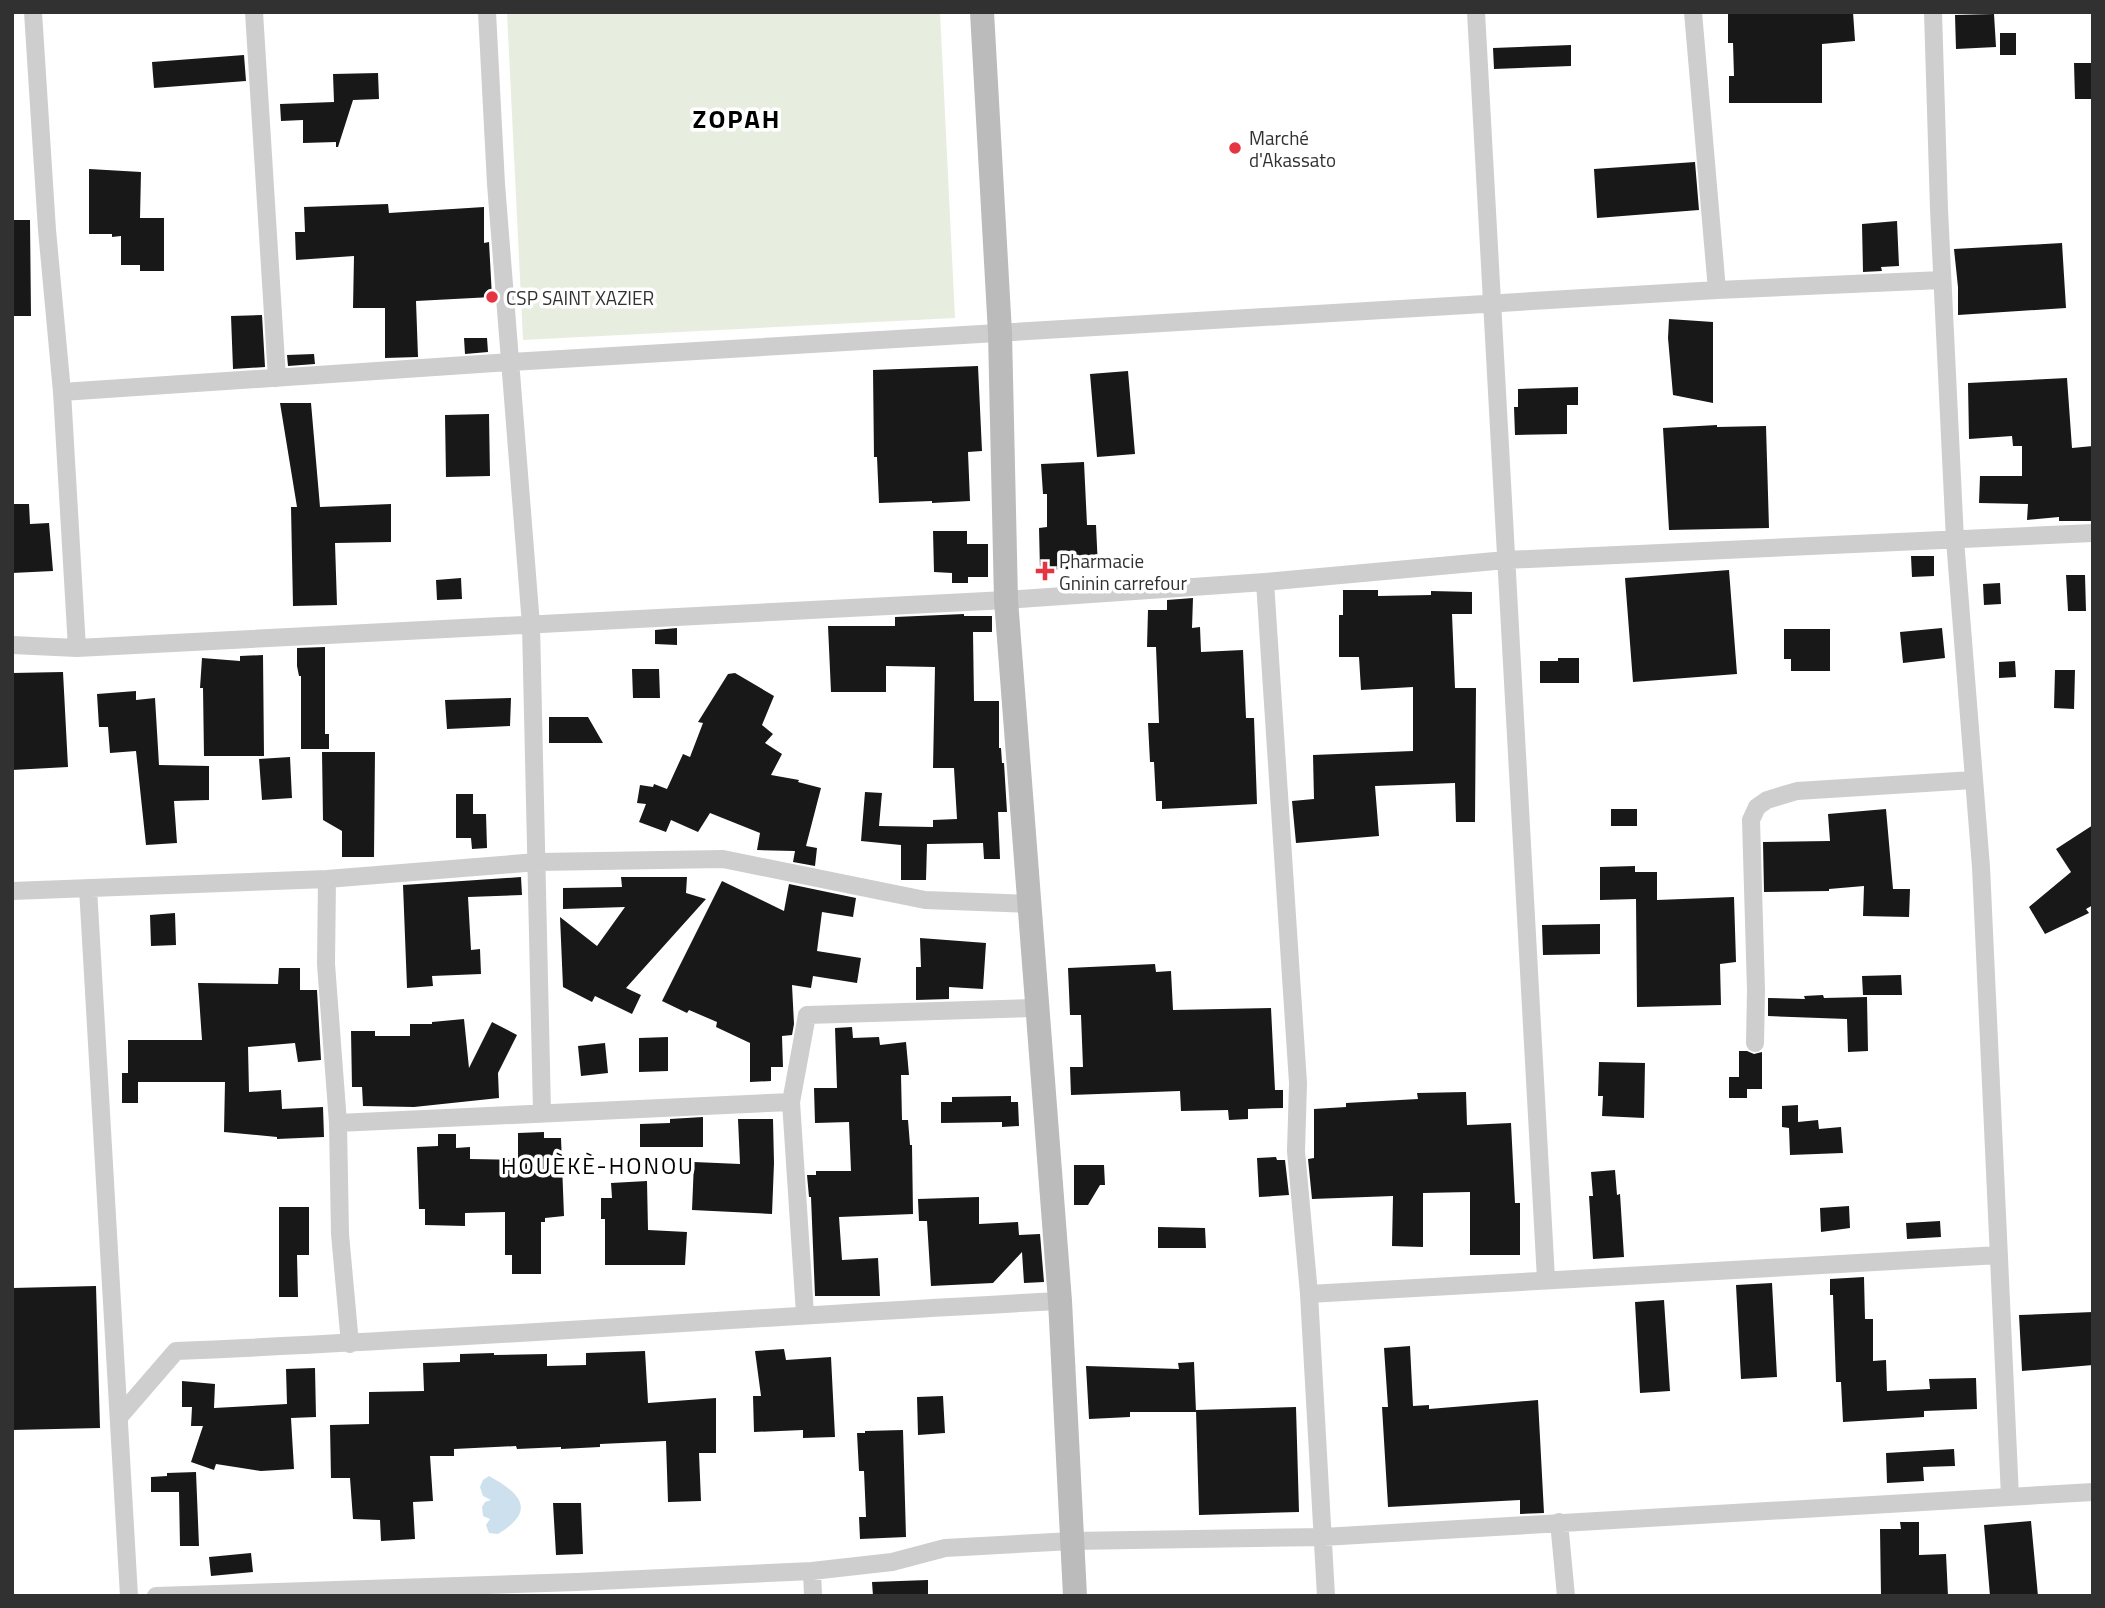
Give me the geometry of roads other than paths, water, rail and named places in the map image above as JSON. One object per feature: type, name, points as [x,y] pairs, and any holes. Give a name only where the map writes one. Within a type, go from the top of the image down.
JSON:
[{"type":"street","points":[[33,12],[47,230],[62,392],[77,648]]},
{"type":"street","points":[[254,12],[277,378]]},
{"type":"street","points":[[487,12],[496,184],[530,625],[542,1112]]},
{"type":"street","points":[[982,12],[1000,333],[1006,600],[1060,1301],[1075,1596]]},
{"type":"street","points":[[1476,12],[1545,1279]]},
{"type":"street","points":[[1693,12],[1717,290]]},
{"type":"street","points":[[1933,12],[1942,280],[1955,540],[1981,867],[2010,1497]]},
{"type":"street","points":[[62,392],[511,362],[1717,290],[1942,280]]},
{"type":"street","points":[[12,645],[77,648],[1006,600],[1265,582],[1506,560],[2093,533]]},
{"type":"street","points":[[1265,582],[1298,1083],[1296,1151],[1309,1294],[1326,1596]]},
{"type":"street","points":[[1755,1043],[1751,820],[1757,807],[1767,800],[1797,791],[1973,780]]},
{"type":"street","points":[[12,891],[327,879],[537,862],[723,859],[925,900],[1030,904]]},
{"type":"street","points":[[327,879],[327,964],[338,1123],[340,1234],[350,1343]]},
{"type":"street","points":[[88,888],[128,1596]]},
{"type":"street","points":[[805,1314],[791,1102],[807,1015],[1036,1008]]},
{"type":"street","points":[[338,1123],[791,1102]]},
{"type":"street","points":[[1309,1294],[1999,1255]]},
{"type":"street","points":[[119,1417],[176,1351],[1060,1301]]},
{"type":"street","points":[[156,1596],[577,1589],[812,1571],[892,1562],[945,1548],[1072,1541],[1322,1537],[2093,1492]]},
{"type":"street","points":[[1559,1522],[1566,1596]]},
{"type":"street","points":[[812,1571],[813,1596]]},
{"type":"water","points":[[489,1476],[510,1489],[520,1503],[521,1510],[517,1518],[498,1534],[489,1533],[486,1525],[490,1519],[483,1516],[482,1507],[485,1502],[491,1500],[483,1496],[480,1487],[483,1480]]},
{"type":"place","name":"Marché d'Akassato","points":[[1235,148]]},
{"type":"place","name":"CSP SAINT XAZIER","points":[[492,297]]},
{"type":"place","name":"Pharmacie Gninin carrefour","points":[[1045,571]]},
{"type":"district","name":"ZOPAH","points":[[737,118]]},
{"type":"district","name":"HOUÈKÈ-HONOU","points":[[598,1165]]}]
